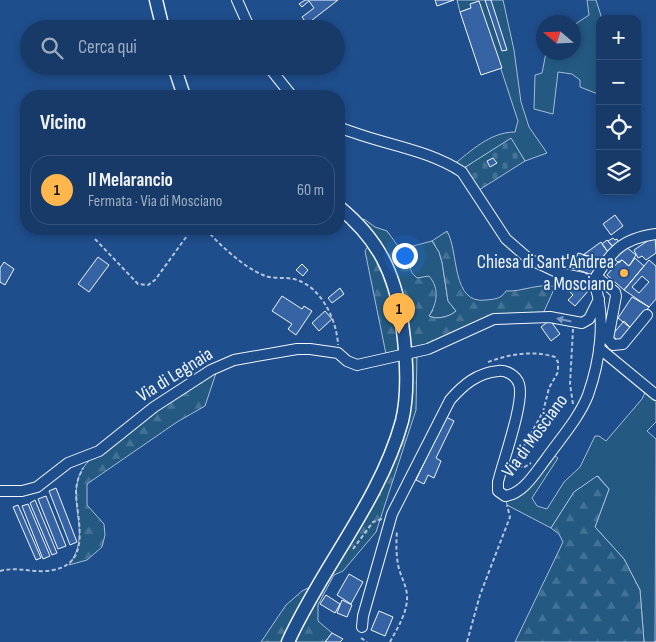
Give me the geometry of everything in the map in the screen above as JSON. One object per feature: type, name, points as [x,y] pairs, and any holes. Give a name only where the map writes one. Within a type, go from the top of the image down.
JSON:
[{"type":"main road","points":[[156,0],[161,20]]},
{"type":"main road","points":[[177,75],[182,90]]},
{"type":"main road","points":[[288,642],[388,460],[402,419],[406,355],[393,278],[376,245],[364,230],[345,213]]},
{"type":"street","points":[[237,0],[246,20]]},
{"type":"street","points":[[275,75],[287,90]]},
{"type":"street","points":[[345,129],[452,166],[462,172],[496,227],[506,239],[529,259],[559,273],[593,284],[601,280],[615,292],[616,296],[608,339],[613,345],[623,344],[647,315]]},
{"type":"street","points":[[593,284],[608,258],[628,240],[635,236],[656,234]]},
{"type":"street","name":"Via di Mosciano","points":[[361,633],[363,616],[392,514],[450,400],[463,385],[484,372],[502,370],[514,376],[520,384],[520,402],[498,482],[498,492],[505,496],[513,496],[520,490],[570,425],[587,396],[598,348],[601,323],[600,300],[593,284]]},
{"type":"street","points":[[573,322],[582,323],[589,319],[600,300]]},
{"type":"street","name":"Via di Legnaia","points":[[0,491],[22,491],[36,487],[68,463],[99,451],[154,407],[211,370],[234,360],[296,348],[338,353],[347,361],[357,365],[428,349],[494,319],[533,316],[573,322]]},
{"type":"street","points":[[598,348],[656,395]]},
{"type":"path","points":[[95,239],[138,284],[143,285],[155,280],[188,235]]},
{"type":"path","points":[[213,235],[246,265],[261,275],[296,279],[303,282],[327,306],[337,329],[338,353]]},
{"type":"path","points":[[571,408],[573,402],[570,384],[573,322]]},
{"type":"path","points":[[486,363],[528,352],[549,355],[556,358],[558,362],[558,372],[549,388],[543,412],[516,460],[518,465],[523,468],[532,461]]},
{"type":"path","points":[[0,571],[12,568],[52,571],[69,565],[76,554],[81,539],[76,492],[78,478],[84,466]]},
{"type":"path","points":[[467,642],[480,595],[510,517],[505,496]]},
{"type":"path","points":[[390,642],[403,618],[407,598],[406,584],[398,567],[396,546],[398,524],[392,514]]},
{"type":"path","points":[[361,633],[367,642]]},
{"type":"green space","points":[[457,0],[503,0],[514,50],[521,102],[529,127],[547,153],[525,161],[511,139],[464,168],[452,166],[489,139],[497,135],[515,132],[518,121],[479,2],[471,8],[460,12]]},
{"type":"green space","points":[[587,0],[596,0],[601,15],[596,15],[596,93],[580,87],[580,80],[572,74],[558,72],[553,114],[534,109],[535,75],[542,73],[545,60],[581,60],[581,20],[589,15]]},
{"type":"green space","points":[[511,138],[525,161],[479,190],[464,168]]},
{"type":"green space","points":[[364,219],[375,227],[387,231],[406,257],[412,273],[417,278],[429,276],[435,286],[436,296],[429,316],[443,317],[456,311],[448,301],[442,262],[439,252],[432,241],[447,231],[451,240],[461,286],[467,294],[475,299],[495,299],[502,296],[506,291],[538,286],[555,287],[542,316],[494,319],[417,352],[416,410],[376,532],[343,571],[334,575],[318,605],[318,621],[332,633],[325,642],[261,642],[286,605],[302,591],[320,582],[370,497],[402,419],[405,355],[387,359],[365,251],[372,240],[358,224]]},
{"type":"green space","points":[[432,241],[439,252],[442,262],[448,301],[456,311],[439,318],[429,316],[433,310],[417,278],[411,273],[406,257],[398,246],[413,246]]},
{"type":"green space","points":[[218,367],[205,406],[177,422],[87,484],[87,505],[104,524],[105,535],[102,547],[87,560],[69,565],[79,543],[76,491],[79,475],[84,467],[99,451]]},
{"type":"green space","points":[[648,386],[656,395],[656,422],[647,431],[656,439],[655,642],[644,642],[640,590],[624,559],[595,527],[609,489],[598,476],[574,492],[551,528],[507,505],[505,496],[513,495],[550,453],[558,458],[532,498],[537,506],[547,509],[564,482],[580,467],[595,436],[599,436],[606,441],[642,399]]},
{"type":"green space","points":[[597,476],[609,489],[595,527],[624,559],[640,590],[644,642],[515,642],[563,542],[559,534],[551,528],[574,492]]},
{"type":"building","points":[[305,0],[338,0],[312,20],[304,20],[302,17],[314,8],[309,1],[302,7],[299,4]]},
{"type":"building","points":[[435,0],[454,0],[437,6]]},
{"type":"building","points":[[485,0],[491,0],[507,50],[502,51]]},
{"type":"building","points":[[479,1],[502,68],[481,75],[460,12],[471,8],[470,4]]},
{"type":"building","points":[[493,158],[497,163],[490,167],[487,161]]},
{"type":"building","points":[[615,215],[623,226],[611,235],[603,224]]},
{"type":"building","points":[[655,236],[656,253],[646,260],[642,256],[638,258],[634,250]]},
{"type":"building","points":[[613,238],[617,239],[620,244],[614,248],[608,241]]},
{"type":"building","points":[[607,240],[614,248],[608,252],[602,244]]},
{"type":"building","points":[[601,242],[608,252],[600,259],[583,255]]},
{"type":"building","points":[[625,246],[636,255],[629,266],[622,260],[619,263],[613,258]]},
{"type":"building","points":[[578,253],[600,259],[593,275],[572,268]]},
{"type":"building","points":[[98,257],[109,265],[89,292],[78,284]]},
{"type":"building","name":"Chiesa di Sant'Andrea a Mosciano","points":[[635,258],[644,266],[624,290],[607,275],[618,262],[622,260],[629,266]]},
{"type":"building","points":[[649,260],[656,266],[656,299],[649,307],[624,290]],"holes":[[[642,276],[649,282],[639,293],[632,287]]]},
{"type":"building","points":[[4,262],[14,269],[5,285],[0,282],[0,268]]},
{"type":"building","points":[[302,264],[308,270],[303,276],[296,270]]},
{"type":"building","points":[[577,280],[589,290],[575,306],[568,300],[573,295],[568,290]]},
{"type":"building","points":[[340,288],[344,294],[332,303],[328,298]]},
{"type":"building","points":[[282,296],[302,309],[304,306],[312,311],[296,335],[288,329],[292,324],[272,311]]},
{"type":"building","points":[[632,297],[649,307],[632,329],[618,318]]},
{"type":"building","points":[[325,311],[332,319],[319,331],[312,323]]},
{"type":"building","points":[[550,320],[560,334],[551,341],[541,327]]},
{"type":"building","points":[[624,321],[632,329],[620,343],[612,335]]},
{"type":"building","points":[[446,417],[454,421],[436,458],[441,461],[434,478],[428,475],[424,484],[416,480]]},
{"type":"building","points":[[56,488],[77,542],[70,545],[49,491]]},
{"type":"building","points":[[46,496],[66,546],[58,549],[38,499]]},
{"type":"building","points":[[35,500],[57,553],[52,555],[30,503]]},
{"type":"building","points":[[28,504],[50,556],[43,559],[22,506]]},
{"type":"building","points":[[18,505],[41,558],[36,560],[13,507]]},
{"type":"building","points":[[349,574],[363,582],[351,604],[337,595]]},
{"type":"building","points":[[326,595],[340,604],[335,613],[320,604]]},
{"type":"building","points":[[342,600],[352,605],[347,617],[337,613]]},
{"type":"building","points":[[379,611],[393,617],[385,636],[371,630]]},
{"type":"building","points":[[332,633],[343,639],[340,642],[325,642]]},
{"type":"place","name":"Chiesa di Sant'Andrea a Mosciano","points":[[624,273]]},
{"type":"place","name":"Il Melarancio","points":[[399,334]]}]
